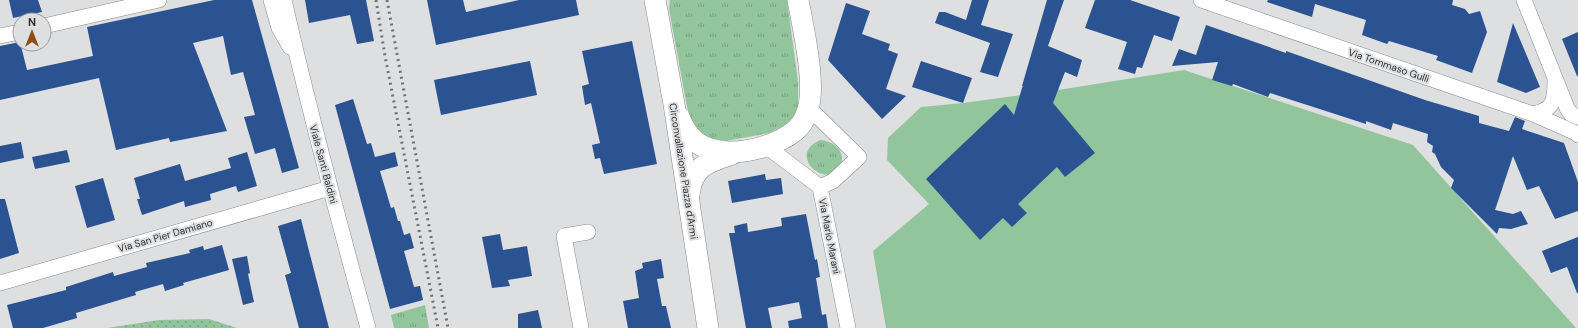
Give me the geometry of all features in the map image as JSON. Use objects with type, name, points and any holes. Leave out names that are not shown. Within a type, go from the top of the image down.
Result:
[{"type":"street","points":[[52,24],[159,0]]},
{"type":"street","points":[[271,0],[279,28],[297,60]]},
{"type":"street","name":"Viale Santi Baldini","points":[[284,0],[297,60],[368,328]]},
{"type":"street","points":[[688,202],[692,180],[698,170],[708,162],[734,153],[766,146],[787,136],[798,128],[803,122],[809,108],[810,72],[798,0]]},
{"type":"street","name":"Via Tommaso Gulli","points":[[1201,0],[1533,114],[1577,134]]},
{"type":"street","points":[[1524,0],[1555,78],[1573,113]]},
{"type":"street","name":"Circonvallazione Piazza d'Armi","points":[[658,4],[708,328]]},
{"type":"street","points":[[0,36],[12,34]]},
{"type":"street","points":[[1533,114],[1542,112],[1550,107],[1554,99],[1555,78]]},
{"type":"street","points":[[674,104],[684,130],[696,142],[713,150],[734,153]]},
{"type":"street","points":[[809,108],[859,157],[833,182],[820,187]]},
{"type":"street","name":"Via Mario Marani","points":[[766,146],[820,187],[848,328]]},
{"type":"street","name":"Via San Pier Damiano","points":[[0,283],[330,188]]},
{"type":"street","points":[[581,328],[564,236],[588,232]]},
{"type":"green space","points":[[670,0],[787,0],[798,82],[798,107],[796,115],[784,125],[769,133],[726,141],[708,138],[695,131],[688,112],[669,9]]},
{"type":"green space","points":[[1184,70],[1413,145],[1576,328],[886,328],[873,251],[929,204],[887,160],[888,138],[921,107],[963,103],[1058,90]]},
{"type":"green space","points":[[820,140],[833,144],[842,154],[841,164],[836,172],[828,175],[813,169],[808,162],[807,155],[810,147]]},
{"type":"green space","points":[[425,305],[429,328],[394,328],[391,315]]},
{"type":"green space","points":[[209,319],[237,328],[107,328],[159,320]]},
{"type":"building","points":[[9,0],[38,0],[42,12],[12,12],[12,14]]},
{"type":"building","points":[[214,0],[252,0],[299,168],[282,173],[275,148],[255,154],[244,117],[255,115],[243,72],[231,75],[223,36],[193,43],[227,131],[170,142],[169,138],[116,150],[99,78],[0,100],[0,46],[12,44],[12,52],[22,52],[27,70],[93,56],[87,27]]},
{"type":"building","points":[[305,0],[366,0],[374,41],[357,44],[350,15],[309,23]]},
{"type":"building","points":[[427,0],[463,0],[466,12],[519,0],[576,0],[579,15],[436,45]]},
{"type":"building","points":[[972,0],[989,0],[981,25],[1013,34],[998,77],[980,72],[990,43],[935,23],[939,12],[945,12],[966,20]]},
{"type":"building","points":[[1047,0],[1064,0],[1048,46],[1082,60],[1077,77],[1065,72],[1053,103],[1095,153],[1065,177],[1057,167],[1018,204],[1027,213],[1012,227],[1003,218],[980,240],[926,179],[1005,104],[1014,115]]},
{"type":"building","points":[[1095,0],[1130,0],[1180,17],[1172,41],[1154,35],[1142,68],[1137,67],[1135,74],[1118,69],[1127,42],[1085,28]]},
{"type":"building","points":[[1268,0],[1453,0],[1452,5],[1465,9],[1469,14],[1480,11],[1487,32],[1472,73],[1436,60],[1438,56],[1389,41],[1387,44],[1362,35],[1366,20],[1315,4],[1312,17],[1267,2]]},
{"type":"building","points":[[846,3],[870,11],[862,34],[890,44],[888,50],[898,54],[886,89],[906,96],[882,119],[828,60]]},
{"type":"building","points":[[1513,23],[1540,87],[1526,93],[1497,82]]},
{"type":"building","points":[[1206,25],[1286,53],[1286,51],[1425,100],[1479,116],[1479,123],[1509,131],[1515,117],[1525,121],[1522,129],[1564,143],[1578,182],[1578,211],[1555,219],[1539,186],[1527,190],[1513,156],[1495,210],[1513,214],[1521,211],[1528,224],[1511,229],[1499,228],[1497,234],[1451,188],[1454,180],[1441,167],[1435,154],[1432,152],[1433,146],[1427,142],[1428,134],[1393,123],[1391,130],[1366,121],[1366,124],[1270,93],[1268,97],[1233,84],[1232,86],[1212,80],[1218,62],[1172,66],[1179,49],[1196,55]]},
{"type":"building","points":[[1578,32],[1578,76],[1577,76],[1562,39]]},
{"type":"building","points":[[632,41],[657,164],[604,174],[600,158],[595,159],[592,145],[600,143],[591,103],[585,105],[582,86],[589,84],[582,51]]},
{"type":"building","points":[[530,61],[537,95],[441,115],[434,80]]},
{"type":"building","points":[[921,61],[972,78],[963,103],[912,87]]},
{"type":"building","points":[[353,99],[367,144],[371,143],[375,157],[395,152],[398,166],[380,171],[391,208],[394,207],[404,235],[410,233],[414,248],[404,251],[414,287],[420,286],[423,300],[390,309],[335,105]]},
{"type":"building","points":[[21,142],[24,158],[0,163],[0,146]]},
{"type":"building","points":[[67,150],[70,162],[35,169],[32,157]]},
{"type":"building","points":[[247,152],[257,186],[238,192],[236,186],[210,194],[211,200],[185,207],[184,201],[142,215],[137,199],[140,199],[134,178],[180,164],[185,181],[231,168],[228,158]]},
{"type":"building","points":[[765,174],[766,180],[781,178],[783,194],[732,203],[728,181]]},
{"type":"building","points":[[103,178],[115,220],[87,228],[75,186]]},
{"type":"building","points":[[0,199],[5,199],[19,253],[0,259]]},
{"type":"building","points":[[806,214],[820,277],[816,278],[822,315],[826,314],[828,328],[789,328],[788,321],[802,318],[799,302],[768,308],[772,328],[746,328],[729,233],[735,233],[734,226],[747,223],[748,232],[782,226],[781,218]]},
{"type":"building","points":[[301,219],[329,328],[299,328],[285,275],[291,273],[278,226]]},
{"type":"building","points":[[500,234],[503,250],[527,246],[532,276],[508,280],[510,286],[492,288],[482,237]]},
{"type":"building","points":[[1578,237],[1577,293],[1567,267],[1551,273],[1542,251]]},
{"type":"building","points":[[222,245],[229,270],[183,283],[184,285],[165,291],[163,284],[135,292],[136,295],[76,313],[77,318],[43,328],[13,328],[7,305],[66,290],[66,287],[113,272],[114,276],[147,267],[146,263],[190,253],[189,250],[203,246],[204,250]]},
{"type":"building","points":[[247,256],[250,273],[248,274],[254,302],[243,305],[232,259]]},
{"type":"building","points":[[661,259],[664,278],[657,279],[662,306],[666,306],[671,328],[628,328],[623,301],[639,298],[635,271],[643,268],[642,263]]},
{"type":"building","points":[[538,310],[542,328],[518,328],[518,314]]},
{"type":"railway","points":[[376,0],[385,56],[438,328]]},
{"type":"railway","points":[[387,0],[448,328]]}]
